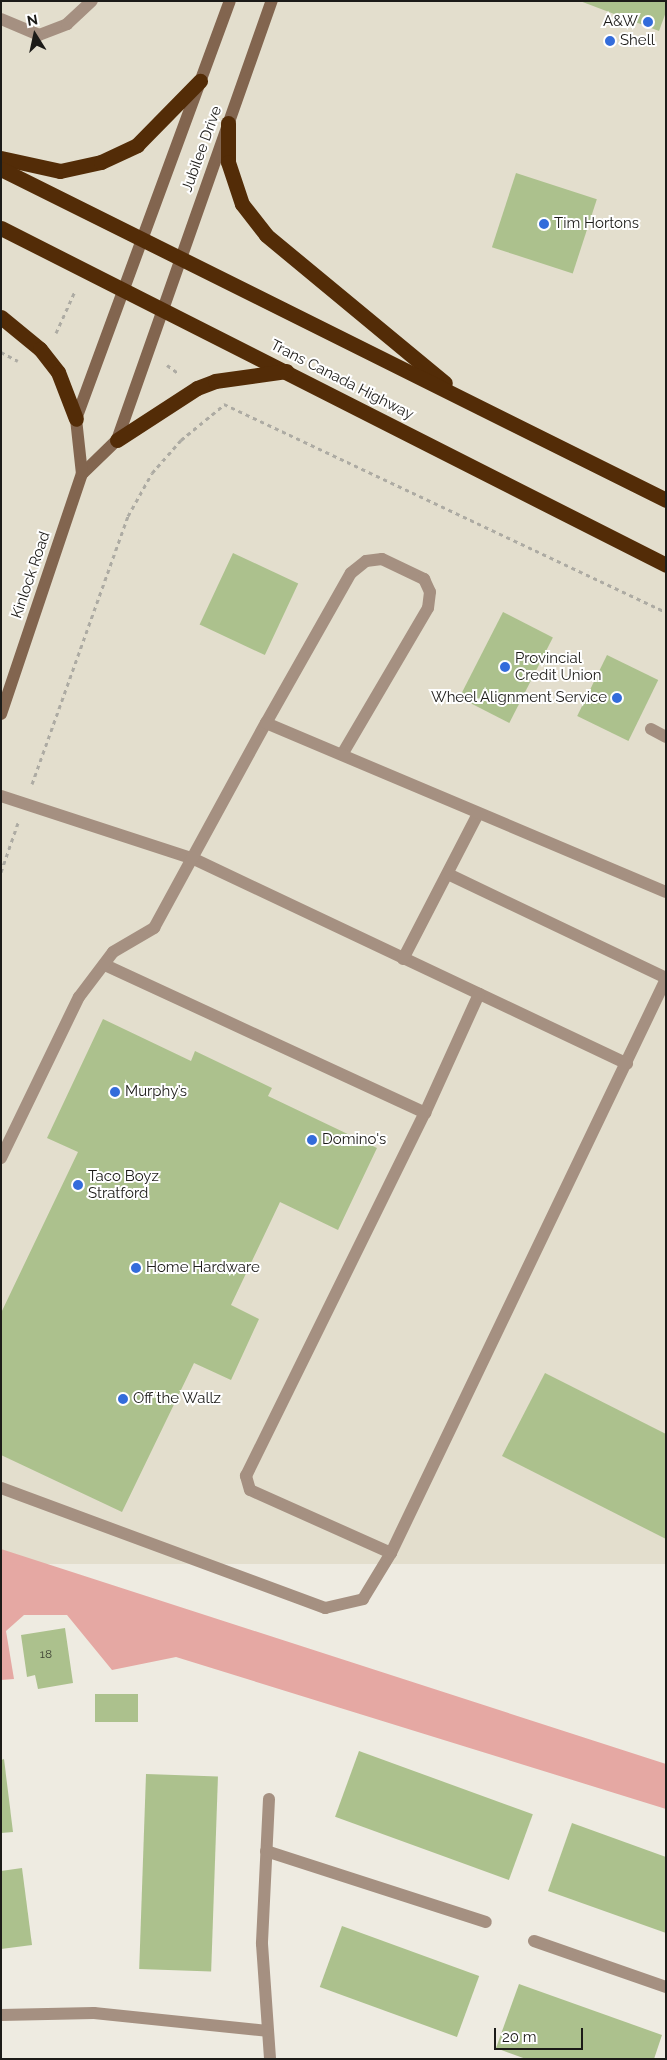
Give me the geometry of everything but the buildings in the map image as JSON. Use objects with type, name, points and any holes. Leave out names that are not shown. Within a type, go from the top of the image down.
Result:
[{"type":"highway","points":[[1,158],[60,171],[101,162],[137,145],[200,81]]},
{"type":"highway","points":[[228,123],[228,162],[242,204],[266,235],[465,400]]},
{"type":"highway","points":[[1,169],[140,241],[180,259],[666,500]]},
{"type":"highway","name":"Trans Canada Highway","points":[[1,228],[163,307],[666,565]]},
{"type":"highway","points":[[1,317],[40,349],[58,372],[76,419]]},
{"type":"highway","points":[[117,440],[197,388],[215,381],[286,371]]},
{"type":"street","points":[[1,18],[39,35],[67,24],[92,1]]},
{"type":"street","name":"Jubilee Drive","points":[[123,289],[230,1]]},
{"type":"street","name":"Jubilee Drive","points":[[163,307],[272,1]]},
{"type":"street","name":"Kinlock Road","points":[[1,714],[82,474],[76,419],[123,289]]},
{"type":"street","name":"Kinlock Road","points":[[82,474],[117,440],[149,355],[163,307]]},
{"type":"street","points":[[1,1158],[79,997],[113,952],[154,928],[194,859],[266,723],[351,573],[366,561],[382,559],[424,579],[430,592],[428,608],[343,753]]},
{"type":"street","points":[[266,723],[343,753],[478,814],[666,892]]},
{"type":"street","points":[[651,730],[666,737]]},
{"type":"street","points":[[1,796],[194,859],[627,1064]]},
{"type":"street","points":[[403,959],[478,814]]},
{"type":"street","points":[[1,1488],[325,1608],[345,1607],[363,1599],[391,1553],[627,1064],[666,979],[448,874]]},
{"type":"street","points":[[105,965],[425,1114]]},
{"type":"street","points":[[391,1553],[250,1490],[246,1476],[425,1114],[479,994]]},
{"type":"street","points":[[269,1799],[262,1944],[270,2059]]},
{"type":"street","points":[[266,1851],[486,1922]]},
{"type":"street","points":[[534,1941],[666,1987]]},
{"type":"street","points":[[1,2014],[94,2013],[267,2031]]},
{"type":"path","points":[[55,337],[76,288]]},
{"type":"path","points":[[1,352],[10,360],[58,372]]},
{"type":"path","points":[[149,355],[197,388],[225,404],[666,612]]},
{"type":"path","points":[[1,872],[128,516],[152,473],[182,440],[225,404]]},
{"type":"shaded area","points":[[1,1],[666,1],[666,1564],[1,1564]]},
{"type":"shaded area","points":[[1,1549],[666,1764],[666,1809],[176,1657],[112,1670],[67,1615],[24,1615],[6,1631],[14,1679],[1,1680]]},
{"type":"place","name":"A&W","points":[[648,22]]},
{"type":"place","name":"Shell","points":[[610,41]]},
{"type":"place","name":"Tim Hortons","points":[[544,224]]},
{"type":"place","name":"Provincial Credit Union","points":[[505,667]]},
{"type":"place","name":"Wheel Alignment Service","points":[[617,698]]},
{"type":"place","name":"Murphy’s","points":[[115,1092]]},
{"type":"place","name":"Domino's","points":[[312,1140]]},
{"type":"place","name":"Taco Boyz Stratford","points":[[78,1185]]},
{"type":"place","name":"Home Hardware","points":[[136,1268]]},
{"type":"place","name":"Off the Wallz","points":[[123,1399]]}]
